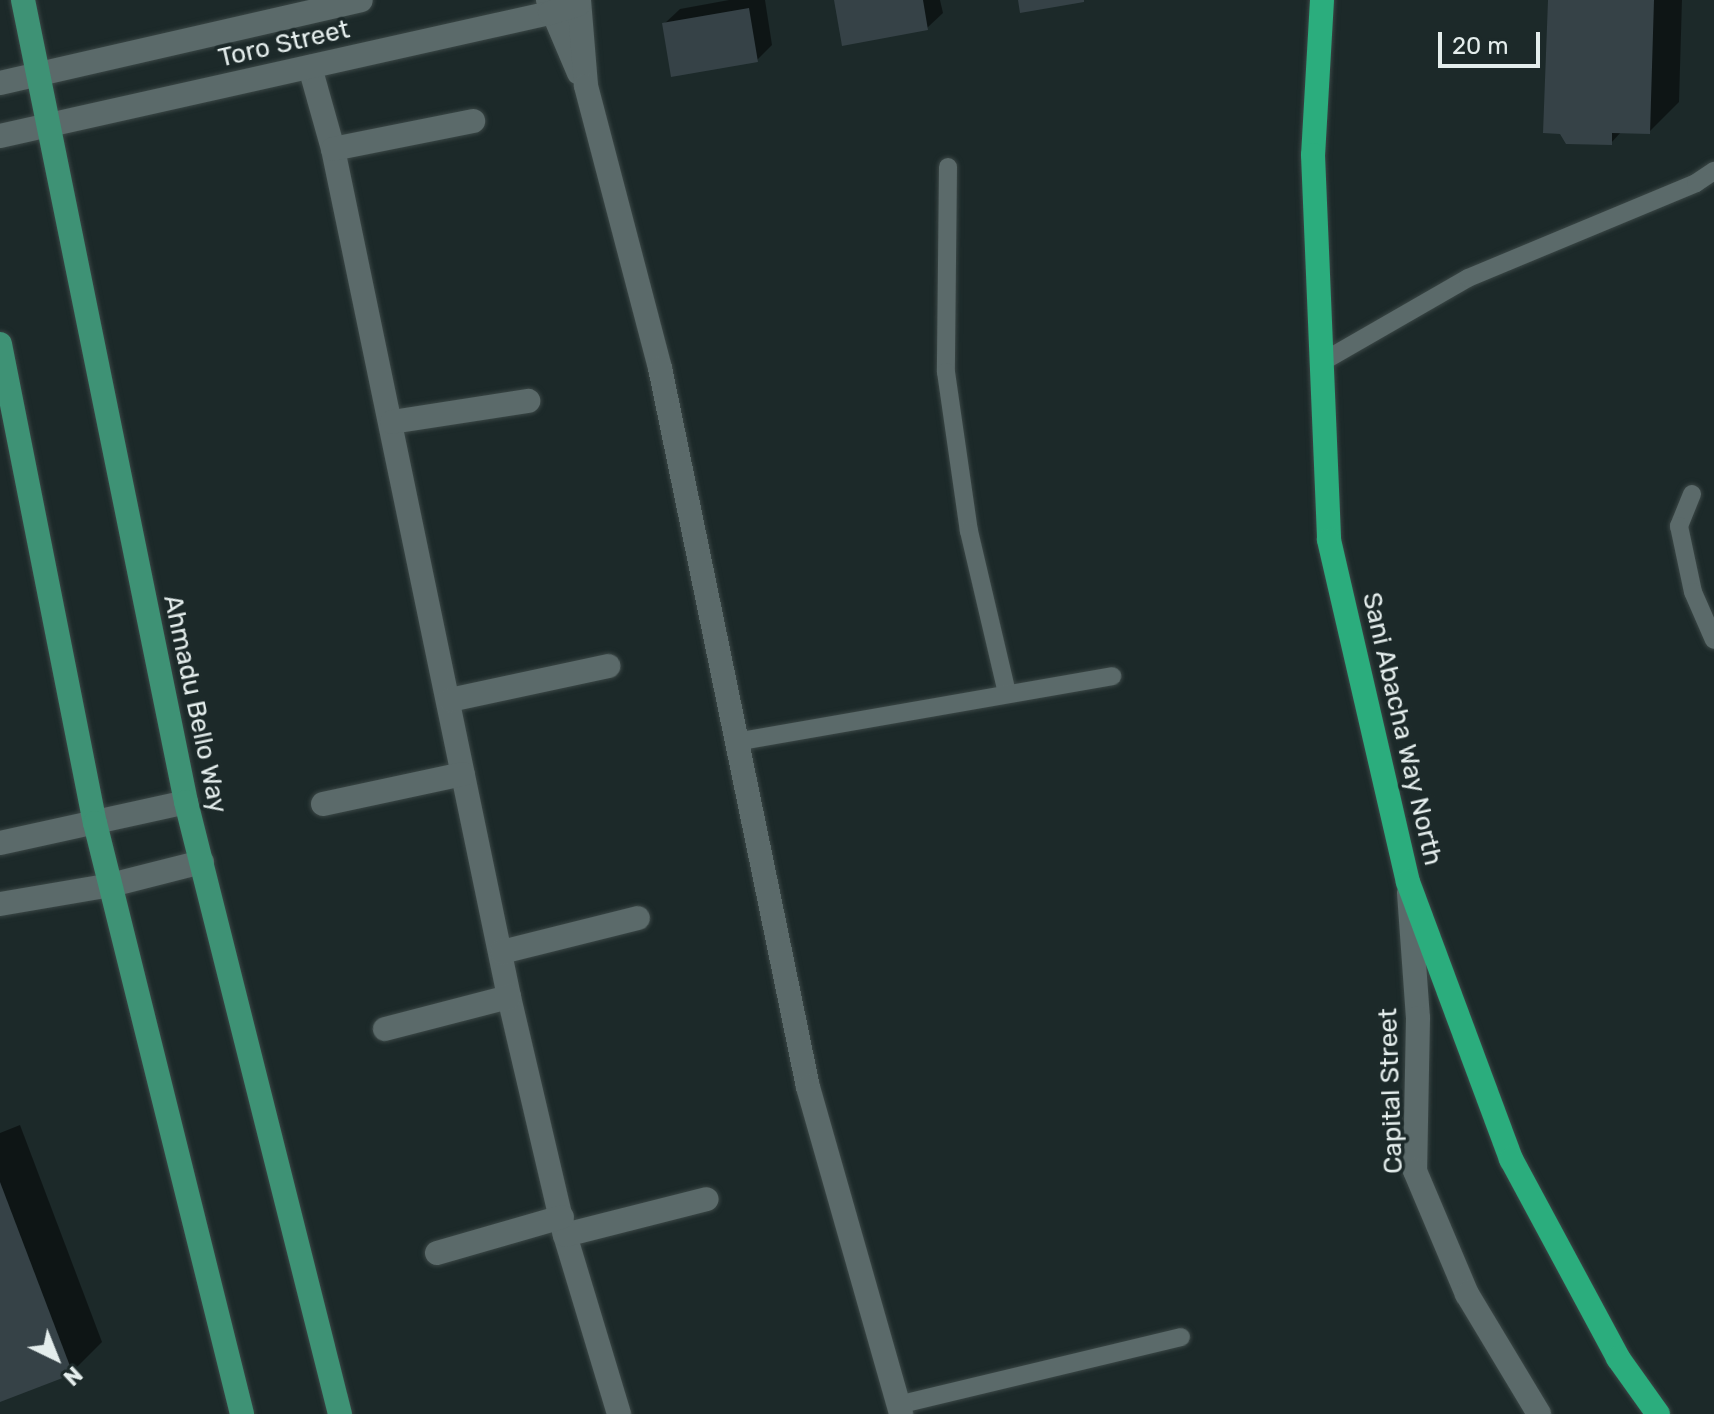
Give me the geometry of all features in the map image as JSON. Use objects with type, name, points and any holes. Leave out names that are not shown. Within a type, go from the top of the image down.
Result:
[{"type":"highway","name":"Sani Abacha Way North","points":[[1322,0],[1313,155],[1329,540],[1408,882],[1511,1159],[1618,1358],[1658,1414]]},
{"type":"main road","name":"Ahmadu Bello Way","points":[[23,0],[186,802],[340,1414]]},
{"type":"main road","points":[[0,344],[95,823],[242,1414]]},
{"type":"street","name":"Toro Street","points":[[0,83],[361,0]]},
{"type":"street","name":"Toro Street","points":[[0,136],[310,67],[579,2]]},
{"type":"street","points":[[579,2],[586,86],[660,368],[808,1087],[900,1409]]},
{"type":"street","points":[[549,7],[586,86]]},
{"type":"street","points":[[310,67],[333,149],[392,422],[509,997],[564,1226],[619,1414]]},
{"type":"street","points":[[333,149],[473,121]]},
{"type":"street","points":[[392,422],[528,401]]},
{"type":"street","points":[[450,700],[608,666]]},
{"type":"street","points":[[323,804],[463,774]]},
{"type":"street","points":[[0,843],[186,802]]},
{"type":"street","points":[[0,904],[111,885],[202,862]]},
{"type":"street","name":"Capital Street","points":[[1408,882],[1418,1018],[1415,1171],[1467,1294],[1539,1414]]},
{"type":"street","points":[[502,952],[638,918]]},
{"type":"street","points":[[385,1029],[509,997]]},
{"type":"street","points":[[437,1253],[707,1199]]},
{"type":"lane","points":[[948,167],[946,372],[969,531],[1007,693]]},
{"type":"lane","points":[[1322,362],[1468,278],[1696,183],[1714,171]]},
{"type":"lane","points":[[1692,494],[1679,526],[1693,592],[1714,640]]},
{"type":"lane","points":[[735,742],[1112,676]]},
{"type":"lane","points":[[900,1409],[1181,1337]]},
{"type":"building","points":[[834,0],[923,0],[928,30],[842,46]]},
{"type":"building","points":[[1018,0],[1084,0],[1084,2],[1020,13]]},
{"type":"building","points":[[1548,0],[1654,0],[1650,134],[1612,133],[1612,145],[1566,144],[1560,134],[1543,133]]},
{"type":"building","points":[[749,8],[758,62],[671,77],[662,23]]},
{"type":"building","points":[[0,1182],[73,1374],[0,1402]]}]
